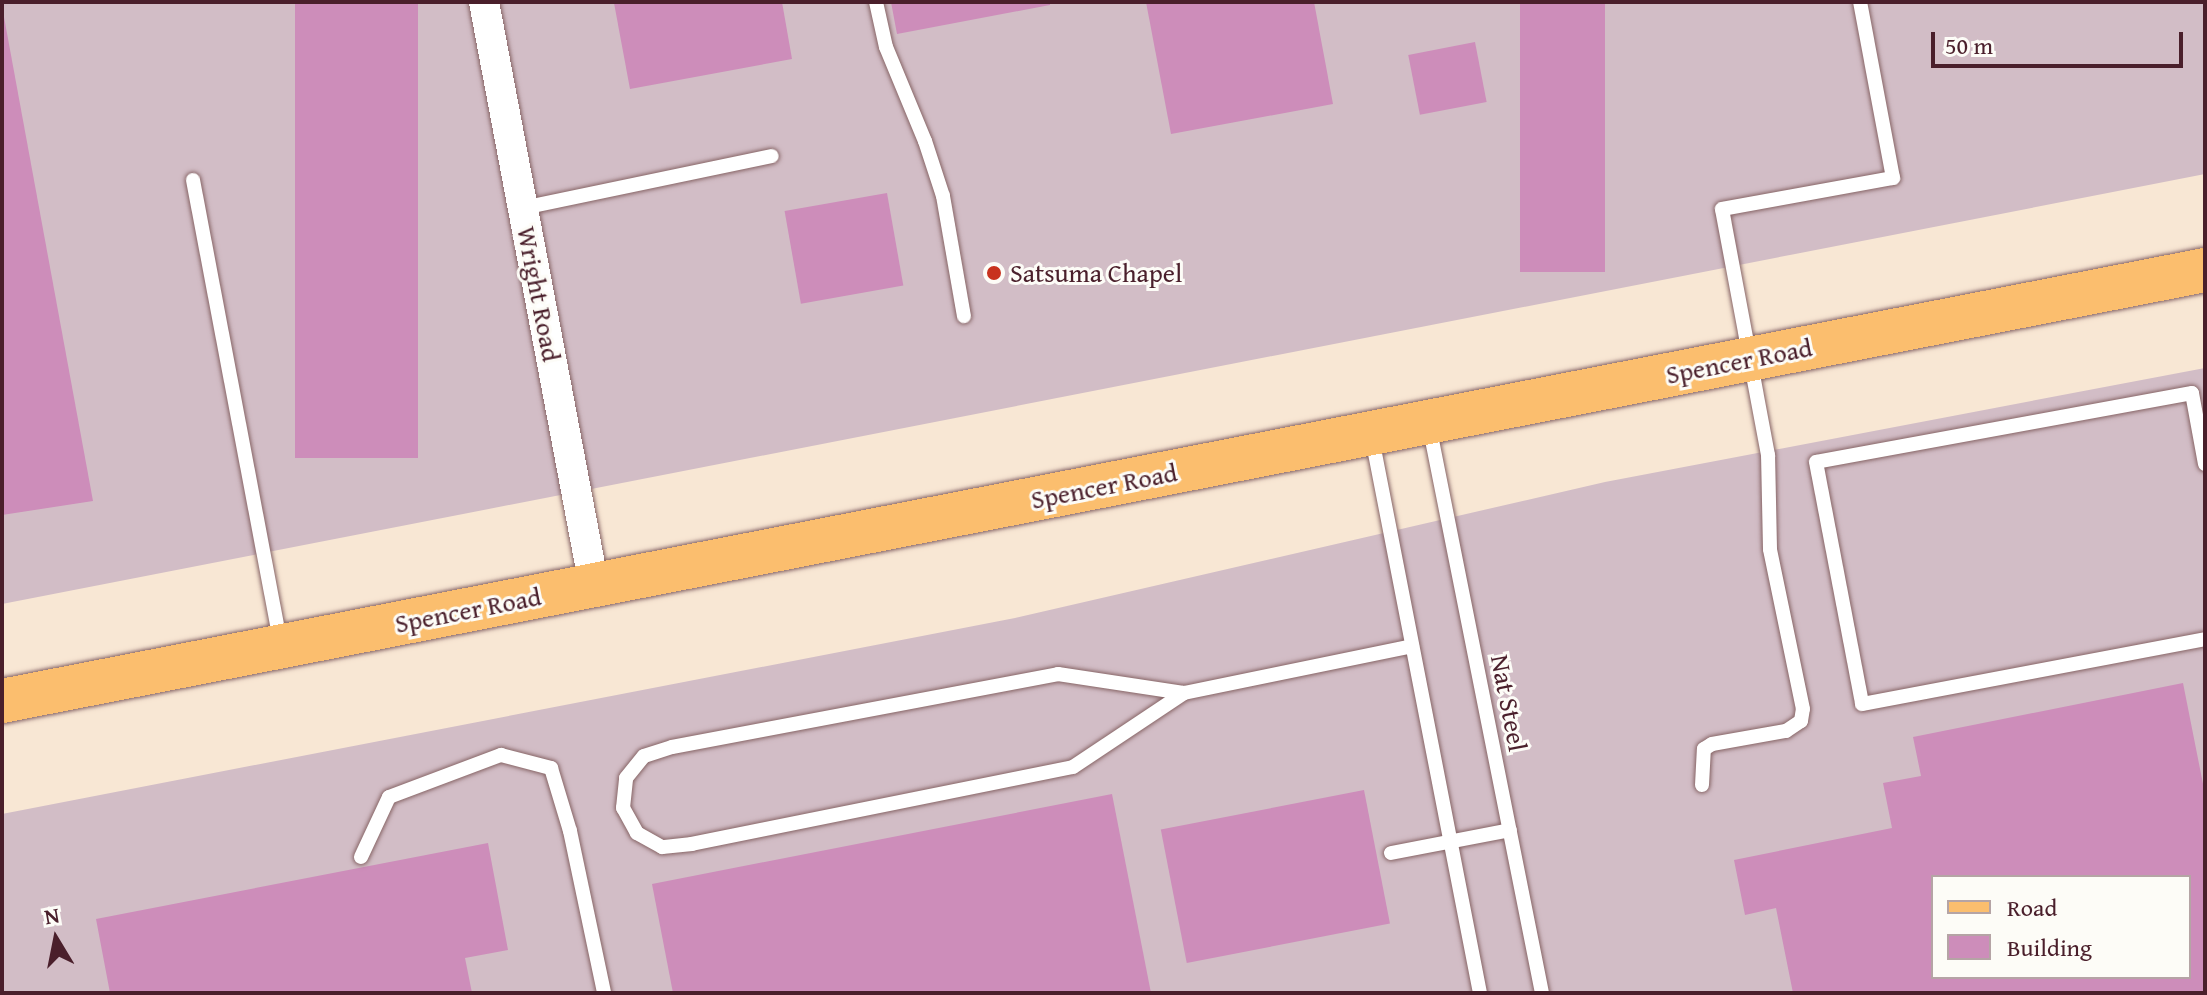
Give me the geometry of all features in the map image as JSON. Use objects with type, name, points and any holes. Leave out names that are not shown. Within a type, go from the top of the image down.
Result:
[{"type":"main road","name":"Spencer Road","points":[[2,701],[2205,270]]},
{"type":"street","name":"Wright Road","points":[[484,2],[594,586]]},
{"type":"lane","points":[[876,2],[886,47],[925,141],[943,196],[964,316]]},
{"type":"lane","points":[[1702,785],[1704,749],[1712,744],[1786,731],[1801,721],[1803,709],[1770,549],[1768,455],[1722,209],[1893,178],[1860,2]]},
{"type":"lane","points":[[523,208],[772,156]]},
{"type":"lane","points":[[193,180],[281,647]]},
{"type":"lane","points":[[2205,464],[2192,393],[1816,462],[1862,704],[2205,639]]},
{"type":"lane","name":"Nat Steel","points":[[1428,422],[1542,993]]},
{"type":"lane","points":[[1371,434],[1480,993]]},
{"type":"lane","points":[[1184,693],[1073,767],[692,844],[662,847],[637,833],[623,808],[626,778],[644,756],[672,747],[1058,674],[1184,693],[1412,646]]},
{"type":"lane","points":[[361,857],[389,797],[501,755],[551,768],[570,831],[604,993]]},
{"type":"lane","points":[[1391,853],[1510,830]]},
{"type":"shaded area","points":[[2,2],[2205,2],[2205,174],[2,604]]},
{"type":"shaded area","points":[[2205,368],[2205,993],[2,993],[2,814],[1015,618],[1605,482]]},
{"type":"building","points":[[295,2],[418,2],[418,458],[295,458]]},
{"type":"building","points":[[782,2],[792,59],[630,89],[614,3]]},
{"type":"building","points":[[891,2],[1050,2],[1050,5],[897,34]]},
{"type":"building","points":[[1146,2],[1314,2],[1333,104],[1171,134]]},
{"type":"building","points":[[1520,2],[1605,2],[1605,272],[1520,272]]},
{"type":"building","points":[[2,18],[93,501],[2,515]]},
{"type":"building","points":[[1475,42],[1487,102],[1420,115],[1408,55]]},
{"type":"building","points":[[887,193],[903,286],[801,304],[785,211]]},
{"type":"building","points":[[2183,683],[2205,794],[2205,993],[1793,993],[1776,908],[1745,915],[1734,860],[1892,828],[1883,783],[1921,776],[1913,737]]},
{"type":"building","points":[[1364,790],[1390,924],[1187,963],[1161,829]]},
{"type":"building","points":[[1112,794],[1151,993],[673,993],[652,884]]},
{"type":"building","points":[[488,843],[508,950],[465,958],[472,993],[110,993],[96,919]]},
{"type":"place","name":"Satsuma Chapel","points":[[994,273]]}]
